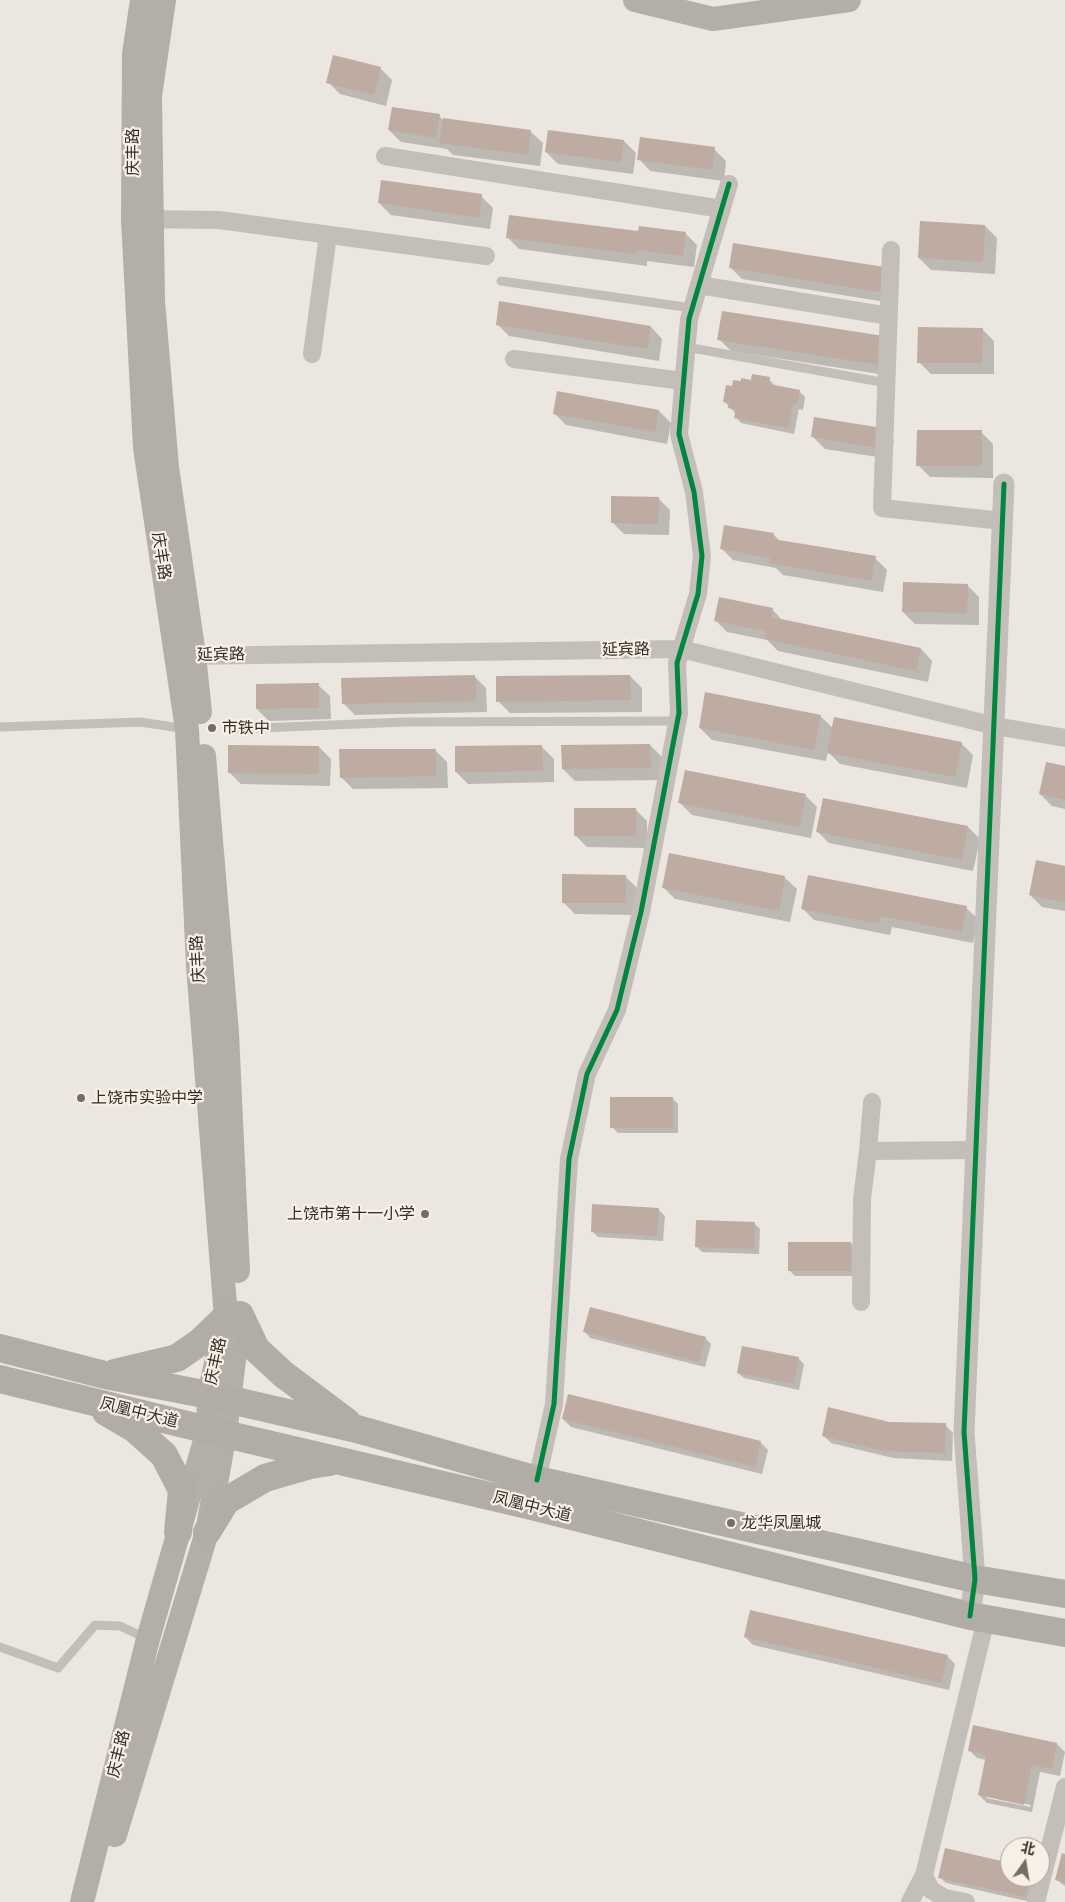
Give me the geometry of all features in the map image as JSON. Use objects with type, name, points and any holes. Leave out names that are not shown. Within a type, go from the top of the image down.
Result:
[{"type":"main road","name":"庆丰路","points":[[82,1902],[148,1639],[178,1532],[217,1432],[220,1397],[233,1316],[198,966],[185,655],[145,448],[142,219],[134,54],[142,0]]},
{"type":"main road","points":[[142,219],[150,96],[164,0]]},
{"type":"main road","points":[[635,0],[713,19],[849,0]]},
{"type":"main road","points":[[185,655],[227,1033],[233,1316],[256,1349],[283,1374],[357,1429]]},
{"type":"main road","points":[[105,1375],[178,1358],[233,1316]]},
{"type":"main road","name":"凤凰中大道","points":[[0,1348],[105,1375],[220,1397],[357,1429],[537,1480],[975,1579],[1065,1594]]},
{"type":"main road","name":"凤凰中大道","points":[[0,1378],[217,1432],[532,1506],[978,1618],[1065,1633]]},
{"type":"main road","points":[[83,1399],[135,1430],[164,1455],[182,1490],[178,1532]]},
{"type":"main road","points":[[99,1902],[118,1821],[207,1532],[217,1432]]},
{"type":"main road","points":[[207,1532],[226,1501],[265,1478],[310,1465],[342,1461]]},
{"type":"street","points":[[385,156],[722,209]]},
{"type":"street","points":[[537,1480],[554,1404],[569,1159],[587,1074],[617,1010],[639,921],[679,713],[677,663],[698,594],[702,556],[694,492],[679,434],[683,381],[689,318],[730,184]]},
{"type":"street","points":[[142,219],[219,220],[486,256]]},
{"type":"street","points":[[312,354],[328,235]]},
{"type":"street","points":[[891,250],[882,508],[1003,521]]},
{"type":"street","points":[[699,285],[889,316]]},
{"type":"street","points":[[514,358],[683,381]]},
{"type":"street","points":[[910,1902],[924,1875],[978,1618],[964,1432],[1004,484]]},
{"type":"street","name":"延宾路","points":[[185,655],[681,649],[995,726],[1065,738]]},
{"type":"street","points":[[861,1302],[862,1199],[872,1102]]},
{"type":"street","points":[[868,1151],[976,1150]]},
{"type":"street","points":[[1036,1902],[1065,1787]]},
{"type":"street","points":[[924,1875],[931,1890],[945,1898],[966,1902]]},
{"type":"lane","points":[[501,281],[692,308]]},
{"type":"lane","points":[[686,347],[886,383]]},
{"type":"lane","points":[[237,729],[405,722],[677,721]]},
{"type":"lane","points":[[0,727],[140,722],[187,729]]},
{"type":"lane","points":[[0,1647],[58,1668],[95,1625],[120,1626],[148,1639]]},
{"type":"building","points":[[333,55],[381,67],[374,95],[326,83]]},
{"type":"building","points":[[392,107],[440,114],[436,138],[388,130]]},
{"type":"building","points":[[443,118],[531,130],[528,155],[439,143]]},
{"type":"building","points":[[548,130],[624,140],[621,162],[545,152]]},
{"type":"building","points":[[640,137],[715,147],[712,170],[637,160]]},
{"type":"building","points":[[381,180],[482,194],[479,218],[378,203]]},
{"type":"building","points":[[509,215],[638,231],[639,226],[686,232],[683,256],[636,250],[635,254],[506,238]]},
{"type":"building","points":[[920,221],[985,225],[983,262],[918,258]]},
{"type":"building","points":[[733,243],[884,267],[880,292],[729,268]]},
{"type":"building","points":[[499,301],[651,326],[647,349],[496,325]]},
{"type":"building","points":[[722,311],[884,336],[880,365],[717,340]]},
{"type":"building","points":[[918,327],[983,328],[982,363],[917,363]]},
{"type":"building","points":[[752,374],[770,377],[769,384],[800,390],[797,404],[793,404],[788,428],[734,418],[736,409],[728,408],[729,403],[723,402],[726,385],[732,386],[733,380],[741,381],[741,378],[751,380]]},
{"type":"building","points":[[557,391],[659,410],[655,432],[553,414]]},
{"type":"building","points":[[814,417],[882,428],[879,448],[811,437]]},
{"type":"building","points":[[917,430],[982,430],[982,466],[916,466]]},
{"type":"building","points":[[611,496],[659,497],[658,524],[611,523]]},
{"type":"building","points":[[724,525],[774,533],[773,539],[876,556],[871,581],[769,563],[770,558],[720,549]]},
{"type":"building","points":[[903,582],[968,584],[967,613],[902,612]]},
{"type":"building","points":[[719,597],[773,608],[771,617],[921,648],[916,671],[764,639],[766,631],[714,621]]},
{"type":"building","points":[[475,675],[476,701],[342,704],[341,678]]},
{"type":"building","points":[[630,675],[631,700],[496,702],[496,676]]},
{"type":"building","points":[[319,683],[319,708],[256,709],[256,684]]},
{"type":"building","points":[[705,692],[821,715],[814,750],[699,728]]},
{"type":"building","points":[[834,717],[962,742],[955,777],[827,753]]},
{"type":"building","points":[[650,744],[651,768],[562,769],[561,745]]},
{"type":"building","points":[[228,745],[319,746],[319,774],[228,773]]},
{"type":"building","points":[[542,745],[543,771],[455,772],[455,746]]},
{"type":"building","points":[[339,749],[436,749],[436,776],[340,778]]},
{"type":"building","points":[[1046,762],[1065,766],[1065,800],[1039,794]]},
{"type":"building","points":[[685,770],[806,794],[799,827],[678,803]]},
{"type":"building","points":[[823,798],[968,826],[962,860],[816,832]]},
{"type":"building","points":[[574,808],[636,808],[636,836],[574,836]]},
{"type":"building","points":[[669,853],[785,876],[779,911],[662,888]]},
{"type":"building","points":[[1036,860],[1065,866],[1065,902],[1029,895]]},
{"type":"building","points":[[562,874],[626,875],[626,903],[562,903]]},
{"type":"building","points":[[808,875],[967,906],[961,932],[880,916],[879,924],[801,909]]},
{"type":"building","points":[[610,1097],[673,1097],[673,1128],[610,1128]]},
{"type":"building","points":[[592,1204],[659,1208],[657,1236],[591,1232]]},
{"type":"building","points":[[696,1220],[755,1222],[754,1249],[695,1247]]},
{"type":"building","points":[[788,1242],[851,1242],[851,1271],[788,1271]]},
{"type":"building","points":[[590,1307],[706,1337],[699,1362],[583,1332]]},
{"type":"building","points":[[742,1346],[799,1357],[793,1384],[737,1373]]},
{"type":"building","points":[[568,1394],[761,1441],[755,1467],[562,1419]]},
{"type":"building","points":[[828,1407],[889,1422],[946,1423],[945,1453],[884,1451],[822,1436]]},
{"type":"building","points":[[750,1610],[948,1655],[941,1683],[744,1637]]},
{"type":"building","points":[[973,1725],[1057,1743],[1052,1769],[1032,1765],[1024,1805],[978,1795],[986,1755],[968,1751]]},
{"type":"building","points":[[945,1848],[1000,1861],[1000,1887],[1028,1887],[1026,1897],[938,1878]]},
{"type":"building","points":[[1062,1853],[1065,1854],[1065,1883],[1055,1880]]},
{"type":"cycle path","points":[[537,1480],[554,1404],[569,1159],[587,1074],[617,1010],[641,912],[679,713],[677,663],[698,594],[702,556],[694,492],[679,434],[689,319],[729,184]]},
{"type":"cycle path","points":[[970,1616],[975,1579],[964,1432],[1004,484]]},
{"type":"place","name":"市铁中","points":[[212,728]]},
{"type":"place","name":"上饶市实验中学","points":[[81,1098]]},
{"type":"place","name":"上饶市第十一小学","points":[[425,1214]]},
{"type":"place","name":"龙华凤凰城","points":[[731,1523]]}]
